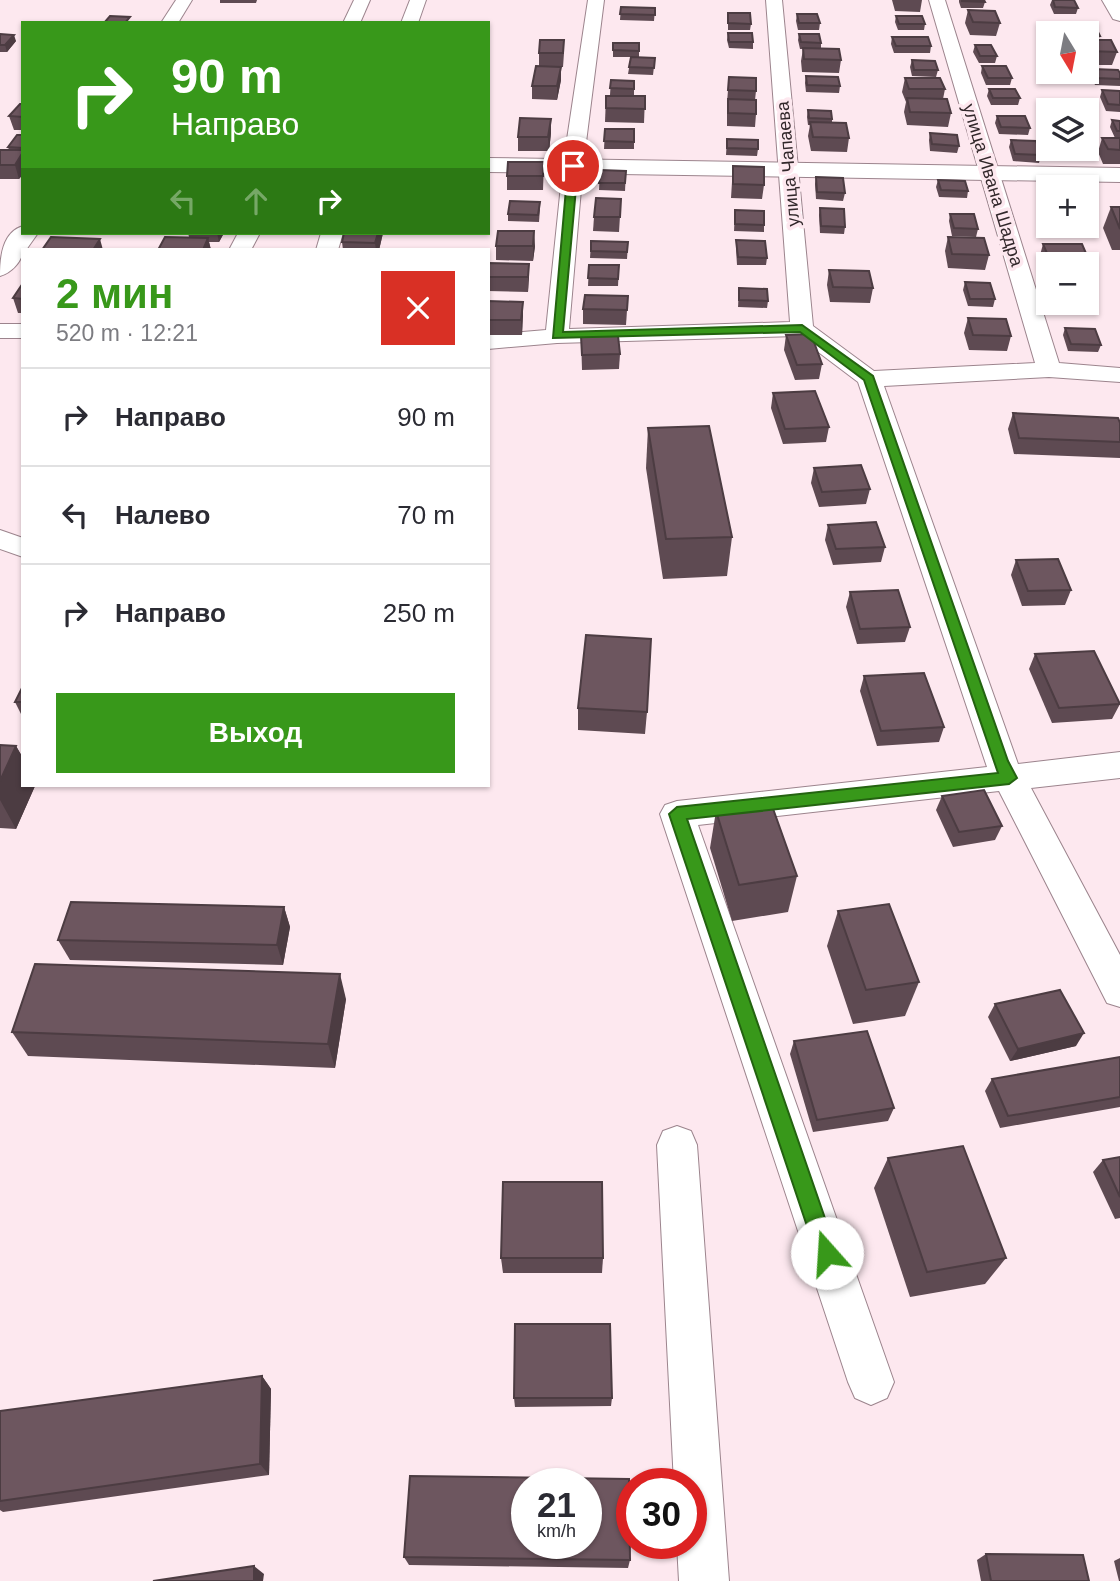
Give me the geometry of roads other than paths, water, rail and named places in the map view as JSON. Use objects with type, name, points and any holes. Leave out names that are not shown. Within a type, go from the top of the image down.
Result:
[{"type":"street","points":[[170,21],[184,0]]},
{"type":"street","points":[[352,21],[362,0]]},
{"type":"street","points":[[410,21],[418,0]]},
{"type":"street","points":[[557,336],[573,166],[596,0]]},
{"type":"street","name":"улица Чапаева","points":[[774,0],[802,329]]},
{"type":"street","name":"улица Ивана Шадра","points":[[937,0],[1049,370]]},
{"type":"street","points":[[1112,0],[1120,15]]},
{"type":"street","points":[[490,165],[1120,176]]},
{"type":"street","points":[[0,268],[25,235]]},
{"type":"street","points":[[490,342],[557,336],[802,329],[869,379],[1000,761],[1120,991]]},
{"type":"street","points":[[0,331],[21,331]]},
{"type":"street","points":[[869,379],[1049,370],[1120,374]]},
{"type":"street","points":[[0,538],[21,547]]},
{"type":"street","points":[[870,1382],[677,814],[1120,765]]},
{"type":"street","points":[[677,1145],[704,1581]]}]
